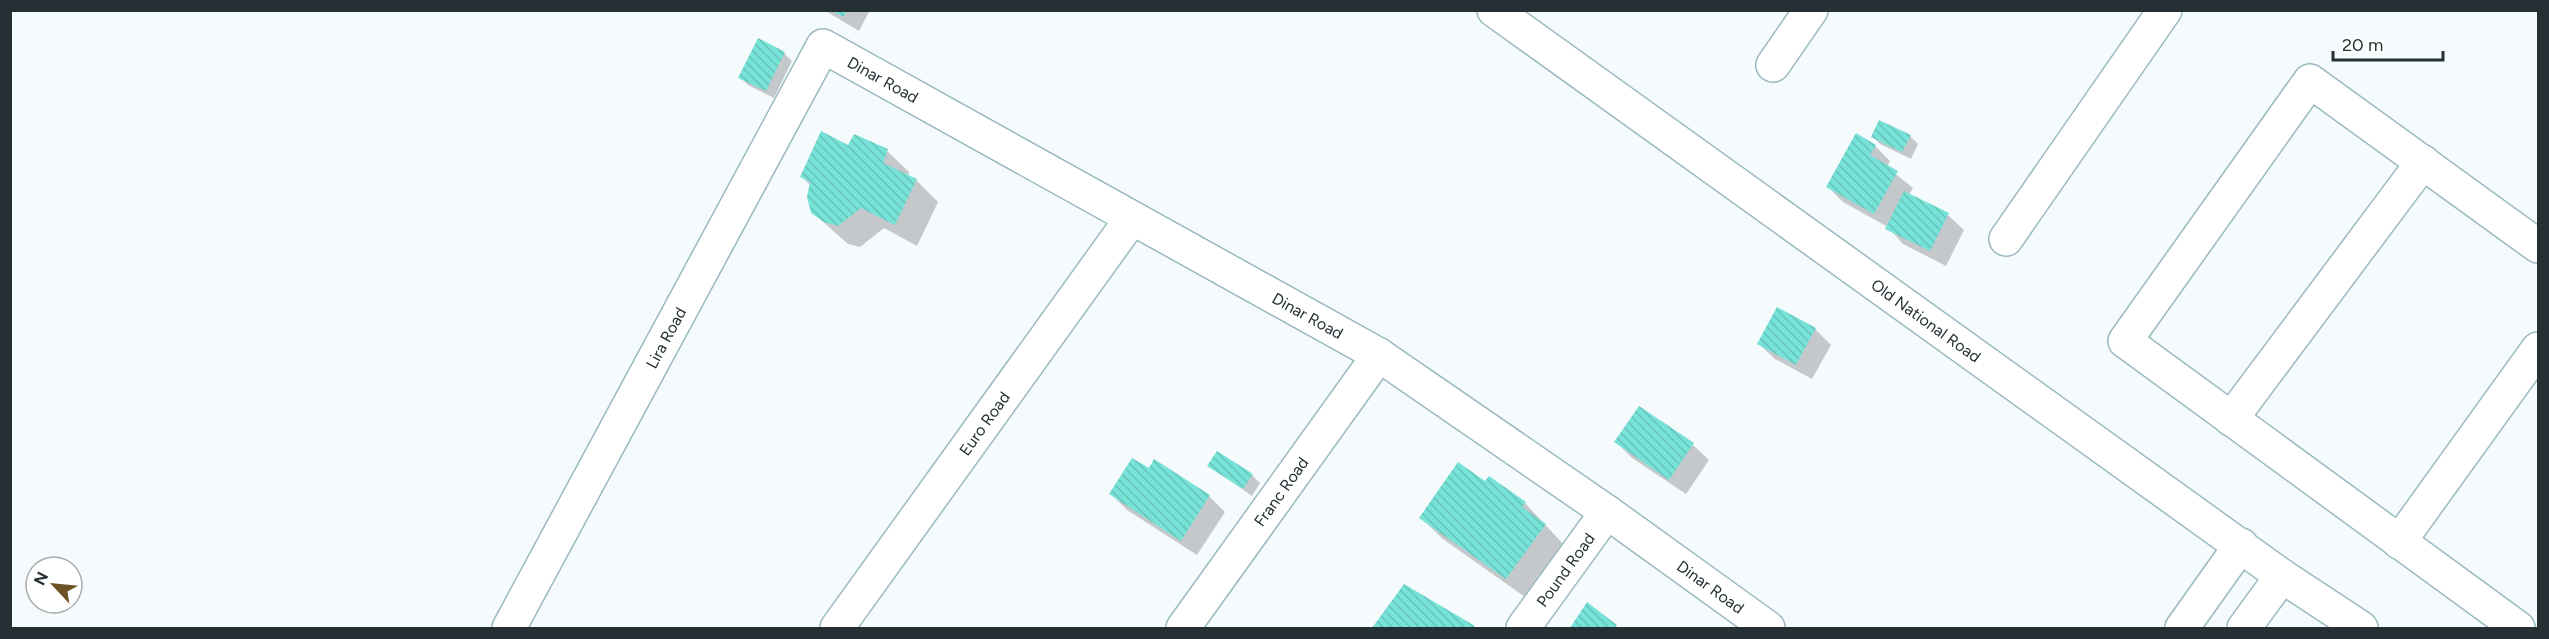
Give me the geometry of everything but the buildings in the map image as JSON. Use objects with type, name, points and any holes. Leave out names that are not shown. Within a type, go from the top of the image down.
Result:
[{"type":"street","name":"Old National Road","points":[[1494,10],[2282,576],[2361,628]]},
{"type":"street","points":[[1773,65],[1811,10]]},
{"type":"street","points":[[2006,239],[2165,10]]},
{"type":"street","name":"Dinar Road","points":[[823,46],[1379,355],[1607,512],[1768,628]]},
{"type":"street","name":"Lira Road","points":[[509,628],[823,46]]},
{"type":"street","points":[[2518,628],[2125,341],[2310,81],[2538,246]]},
{"type":"street","points":[[2231,419],[2423,162]]},
{"type":"street","name":"Euro Road","points":[[837,628],[1132,218]]},
{"type":"street","points":[[2399,542],[2538,349]]},
{"type":"street","name":"Franc Road","points":[[1182,628],[1379,355]]},
{"type":"street","name":"Pound Road","points":[[1523,628],[1607,512]]},
{"type":"street","points":[[2182,628],[2241,545]]},
{"type":"street","points":[[2244,628],[2282,576]]},
{"type":"street","points":[[2529,628],[2538,615]]}]
